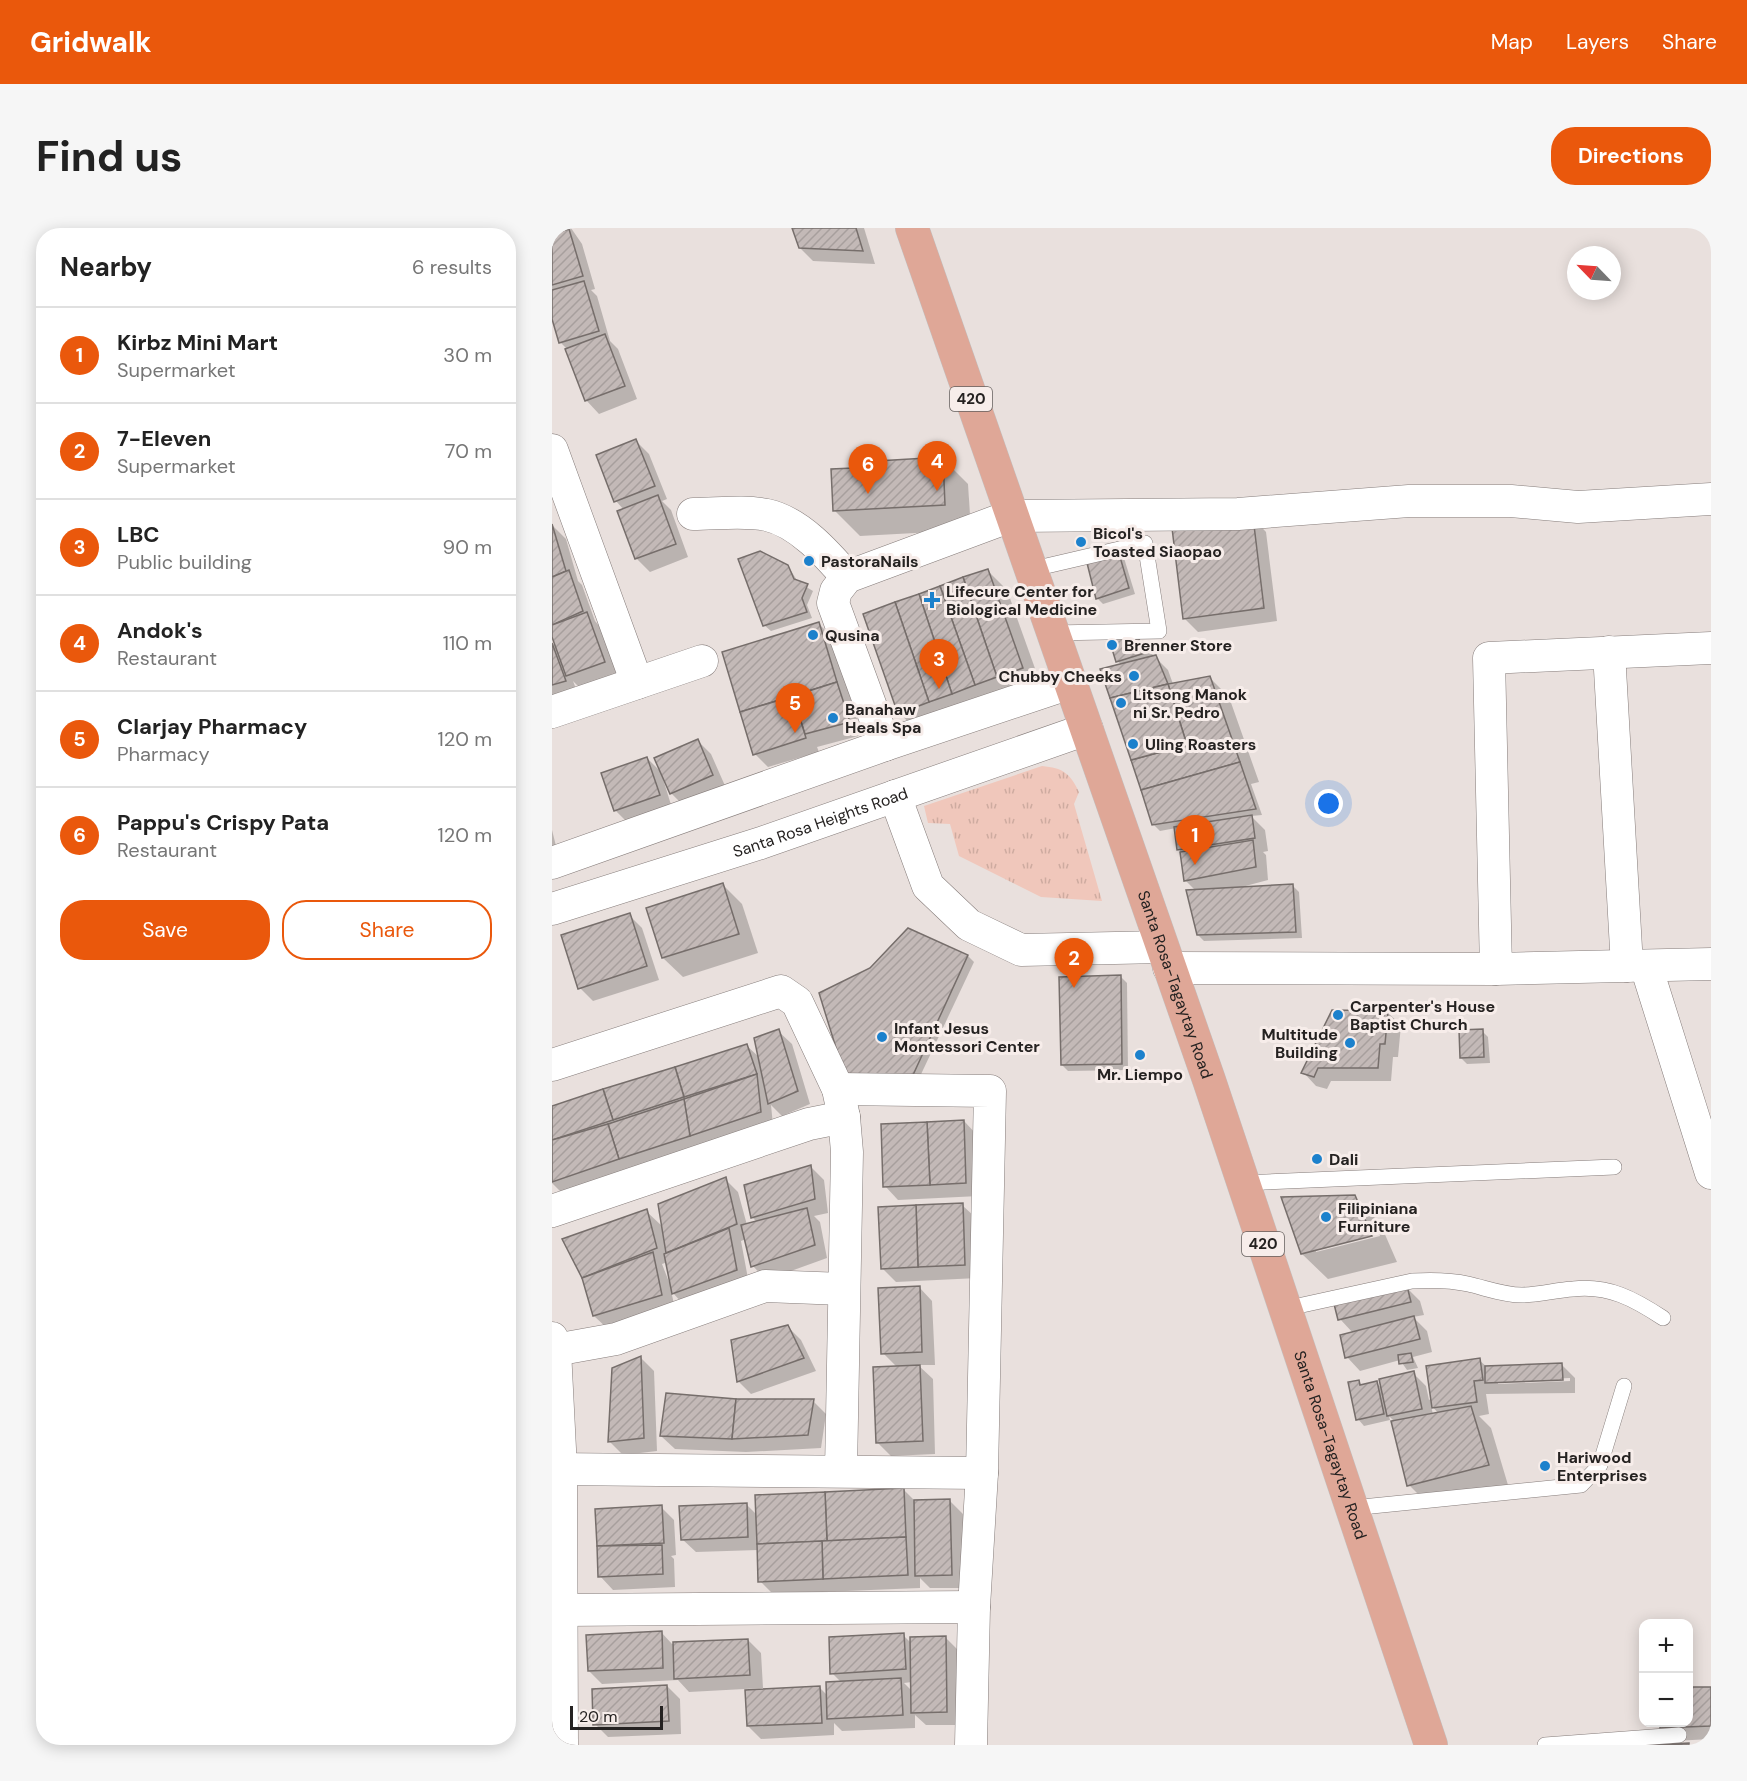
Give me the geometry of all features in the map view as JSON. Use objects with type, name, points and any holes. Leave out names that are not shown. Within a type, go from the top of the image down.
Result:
[{"type":"main road","name":"Santa Rosa-Tagaytay Road","points":[[912,228],[1029,570],[1166,958],[1431,1745]]},
{"type":"street","points":[[552,450],[638,683]]},
{"type":"street","points":[[885,745],[833,603],[836,591],[847,577],[1011,516],[1238,514],[1409,501],[1511,501],[1578,507],[1711,499]]},
{"type":"street","points":[[693,514],[768,515],[804,534],[822,548],[847,577]]},
{"type":"street","points":[[1496,969],[1489,658],[1711,648]]},
{"type":"street","points":[[1609,652],[1636,966],[1699,1099],[1711,1173]]},
{"type":"street","points":[[552,712],[702,661]]},
{"type":"street","points":[[552,863],[885,745],[1070,683]]},
{"type":"street","name":"Santa Rosa Heights Road","points":[[552,909],[732,850],[761,843],[1087,729]]},
{"type":"street","points":[[797,776],[813,824]]},
{"type":"street","points":[[895,796],[928,886],[969,925],[1021,950],[1166,958],[1496,969],[1711,964]]},
{"type":"street","points":[[717,805],[732,850]]},
{"type":"street","points":[[552,1065],[781,991],[797,1002],[841,1103],[847,1152],[841,1471]]},
{"type":"street","points":[[552,1210],[809,1124],[841,1103],[990,1091],[982,1473],[974,1606],[971,1745]]},
{"type":"street","points":[[562,1745],[562,1610],[554,1344],[616,1339],[765,1286],[843,1289]]},
{"type":"street","points":[[556,1469],[982,1473]]},
{"type":"street","points":[[562,1610],[974,1606]]},
{"type":"lane","points":[[1029,570],[1145,543],[1159,631],[1052,633]]},
{"type":"lane","points":[[1242,1183],[1614,1167]]},
{"type":"lane","points":[[1284,1309],[1412,1281],[1432,1280],[1465,1283],[1500,1293],[1522,1295],[1576,1288],[1607,1289],[1637,1301],[1663,1318]]},
{"type":"lane","points":[[1352,1508],[1581,1485],[1600,1465],[1624,1386]]},
{"type":"lane","points":[[1545,1745],[1679,1736]]},
{"type":"green space","points":[[1042,766],[1061,770],[1069,776],[1079,792],[1074,804],[1102,901],[1041,897],[959,856],[950,824],[928,823],[924,806]]},
{"type":"building","points":[[792,228],[856,228],[863,251],[799,248]]},
{"type":"building","points":[[569,229],[583,276],[552,285],[552,234]]},
{"type":"building","points":[[584,281],[599,331],[559,343],[552,319],[552,290]]},
{"type":"building","points":[[605,334],[625,386],[585,401],[565,349]]},
{"type":"building","points":[[636,439],[655,486],[614,502],[596,455]]},
{"type":"building","points":[[943,457],[945,505],[833,511],[831,469],[877,467],[877,461]]},
{"type":"building","points":[[658,495],[676,544],[635,559],[617,511]]},
{"type":"building","points":[[1253,517],[1264,608],[1183,619],[1172,528]]},
{"type":"building","points":[[552,524],[566,571],[552,577]]},
{"type":"building","points":[[1118,550],[1129,588],[1096,599],[1086,559]]},
{"type":"building","points":[[760,551],[788,565],[794,579],[808,584],[802,598],[807,612],[763,626],[738,559]]},
{"type":"building","points":[[988,569],[1023,668],[997,677],[963,577]]},
{"type":"building","points":[[569,570],[583,611],[552,625],[552,577]]},
{"type":"building","points":[[963,577],[997,677],[975,685],[940,586]]},
{"type":"building","points":[[940,586],[975,685],[952,694],[919,594]]},
{"type":"building","points":[[919,594],[952,694],[929,702],[895,602]]},
{"type":"building","points":[[895,602],[929,702],[898,714],[863,614]]},
{"type":"building","points":[[587,612],[605,662],[566,676],[552,637],[552,625]]},
{"type":"building","points":[[819,622],[837,682],[740,712],[722,652]]},
{"type":"building","points":[[1109,639],[1139,639],[1145,653],[1116,662]]},
{"type":"building","points":[[552,643],[566,681],[552,685]]},
{"type":"building","name":"Chubby Cheeks","points":[[1156,655],[1168,684],[1110,698],[1100,669]]},
{"type":"building","points":[[1210,676],[1240,762],[1141,790],[1131,760],[1187,745],[1168,684]]},
{"type":"building","points":[[837,682],[850,722],[805,734],[793,696]]},
{"type":"building","points":[[1168,684],[1187,745],[1131,760],[1110,698]]},
{"type":"building","points":[[793,696],[806,738],[753,755],[740,712]]},
{"type":"building","points":[[698,739],[713,775],[670,794],[654,758]]},
{"type":"building","points":[[647,757],[660,795],[614,811],[601,773]]},
{"type":"building","points":[[1240,762],[1256,809],[1152,825],[1141,790]]},
{"type":"building","points":[[1252,815],[1255,838],[1177,850],[1174,827]]},
{"type":"building","points":[[1253,840],[1256,867],[1184,881],[1180,852]]},
{"type":"building","points":[[723,883],[739,934],[662,958],[646,908]]},
{"type":"building","points":[[1293,884],[1296,932],[1197,935],[1186,890]]},
{"type":"building","points":[[630,913],[647,966],[578,989],[561,935]]},
{"type":"building","name":"Infant Jesus Montessori Center","points":[[908,928],[968,955],[913,1075],[845,1077],[819,993],[870,968]]},
{"type":"building","points":[[1121,975],[1122,1064],[1061,1065],[1059,977]]},
{"type":"building","name":"Multitude Building","points":[[1332,1010],[1388,1011],[1385,1044],[1380,1044],[1378,1068],[1318,1068],[1314,1077],[1301,1073]]},
{"type":"building","points":[[779,1029],[798,1091],[768,1104],[754,1038]]},
{"type":"building","points":[[1483,1029],[1484,1057],[1460,1058],[1459,1030]]},
{"type":"building","points":[[747,1044],[757,1074],[684,1097],[675,1067]]},
{"type":"building","points":[[675,1067],[684,1097],[613,1120],[603,1089]]},
{"type":"building","points":[[757,1074],[761,1112],[690,1136],[684,1099]]},
{"type":"building","points":[[603,1089],[613,1120],[552,1140],[552,1106]]},
{"type":"building","points":[[684,1099],[690,1136],[619,1159],[608,1124]]},
{"type":"building","points":[[964,1120],[966,1183],[930,1185],[927,1122]]},
{"type":"building","points":[[927,1122],[930,1185],[883,1187],[881,1124]]},
{"type":"building","points":[[608,1124],[619,1159],[552,1182],[552,1140]]},
{"type":"building","points":[[811,1165],[815,1199],[751,1218],[744,1185]]},
{"type":"building","points":[[726,1177],[737,1224],[666,1253],[658,1204]]},
{"type":"building","name":"Filipiniana Furniture","points":[[1355,1195],[1372,1236],[1301,1254],[1281,1197]]},
{"type":"building","points":[[963,1203],[965,1265],[918,1267],[916,1205]]},
{"type":"building","points":[[916,1205],[918,1267],[881,1269],[878,1207]]},
{"type":"building","points":[[807,1208],[815,1245],[751,1267],[741,1225]]},
{"type":"building","points":[[647,1209],[657,1248],[582,1278],[562,1239]]},
{"type":"building","points":[[729,1228],[737,1270],[672,1294],[664,1254]]},
{"type":"building","points":[[653,1252],[662,1295],[593,1316],[582,1278]]},
{"type":"building","points":[[920,1286],[922,1352],[881,1354],[878,1288]]},
{"type":"building","points":[[1407,1286],[1411,1302],[1338,1320],[1334,1304]]},
{"type":"building","points":[[1414,1316],[1420,1339],[1345,1358],[1340,1335]]},
{"type":"building","points":[[788,1325],[804,1358],[737,1382],[731,1340]]},
{"type":"building","points":[[1411,1353],[1413,1362],[1399,1364],[1398,1355]]},
{"type":"building","points":[[641,1356],[644,1438],[608,1442],[612,1368]]},
{"type":"building","points":[[1480,1358],[1483,1380],[1474,1381],[1477,1402],[1432,1408],[1426,1366]]},
{"type":"building","points":[[1562,1363],[1563,1380],[1485,1383],[1485,1366]]},
{"type":"building","points":[[920,1365],[923,1441],[876,1443],[873,1367]]},
{"type":"building","points":[[1414,1371],[1422,1409],[1387,1416],[1379,1379]]},
{"type":"building","points":[[1359,1380],[1360,1385],[1377,1381],[1384,1414],[1356,1420],[1348,1382]]},
{"type":"building","points":[[666,1393],[736,1399],[732,1439],[660,1436]]},
{"type":"building","points":[[736,1399],[814,1399],[808,1435],[732,1439]]},
{"type":"building","points":[[1471,1406],[1489,1465],[1407,1486],[1391,1421]]},
{"type":"building","points":[[904,1488],[906,1537],[827,1541],[825,1492]]},
{"type":"building","points":[[825,1492],[827,1541],[757,1544],[755,1495]]},
{"type":"building","points":[[950,1499],[952,1575],[915,1576],[914,1500]]},
{"type":"building","points":[[747,1503],[748,1537],[681,1540],[679,1506]]},
{"type":"building","points":[[662,1505],[664,1543],[597,1546],[595,1509]]},
{"type":"building","points":[[906,1537],[908,1575],[823,1579],[822,1541]]},
{"type":"building","points":[[822,1541],[823,1579],[758,1582],[757,1544]]},
{"type":"building","points":[[662,1545],[663,1574],[598,1577],[597,1546]]},
{"type":"building","points":[[662,1631],[663,1668],[588,1671],[586,1635]]},
{"type":"building","points":[[904,1633],[906,1669],[830,1674],[829,1637]]},
{"type":"building","points":[[946,1636],[947,1712],[911,1713],[910,1637]]},
{"type":"building","points":[[748,1639],[750,1675],[674,1679],[673,1642]]},
{"type":"building","points":[[901,1678],[903,1715],[827,1719],[826,1682]]},
{"type":"building","points":[[667,1685],[669,1721],[593,1725],[592,1689]]},
{"type":"building","points":[[820,1686],[822,1723],[747,1726],[745,1690]]},
{"type":"building","points":[[1693,1687],[1711,1687],[1711,1726],[1693,1727]]},
{"type":"building","points":[[1689,1743],[1689,1745],[1648,1745]]},
{"type":"place","name":"Andok's","points":[[937,491]]},
{"type":"place","name":"Pappu's Crispy Pata","points":[[868,494]]},
{"type":"place","name":"Bicol's Toasted Siaopao","points":[[1081,542]]},
{"type":"place","name":"PastoraNails","points":[[809,561]]},
{"type":"place","name":"Lifecure Center for Biological Medicine","points":[[932,600]]},
{"type":"place","name":"Qusina","points":[[813,635]]},
{"type":"place","name":"Brenner Store","points":[[1112,645]]},
{"type":"place","name":"Chubby Cheeks","points":[[1134,676]]},
{"type":"place","name":"LBC","points":[[939,689]]},
{"type":"place","name":"Litsong Manok ni Sr. Pedro","points":[[1121,703]]},
{"type":"place","name":"Banahaw Heals Spa","points":[[833,718]]},
{"type":"place","name":"Clarjay Pharmacy","points":[[795,733]]},
{"type":"place","name":"Uling Roasters","points":[[1133,744]]},
{"type":"place","name":"Kirbz Mini Mart","points":[[1195,865]]},
{"type":"place","name":"7-Eleven","points":[[1074,988]]},
{"type":"place","name":"Carpenter's House Baptist Church","points":[[1338,1015]]},
{"type":"place","name":"Infant Jesus Montessori Center","points":[[882,1037]]},
{"type":"place","name":"Multitude Building","points":[[1350,1043]]},
{"type":"place","name":"Mr. Liempo","points":[[1140,1055]]},
{"type":"place","name":"Dali","points":[[1317,1159]]},
{"type":"place","name":"Filipiniana Furniture","points":[[1326,1217]]},
{"type":"place","name":"Hariwood Enterprises","points":[[1545,1466]]}]
